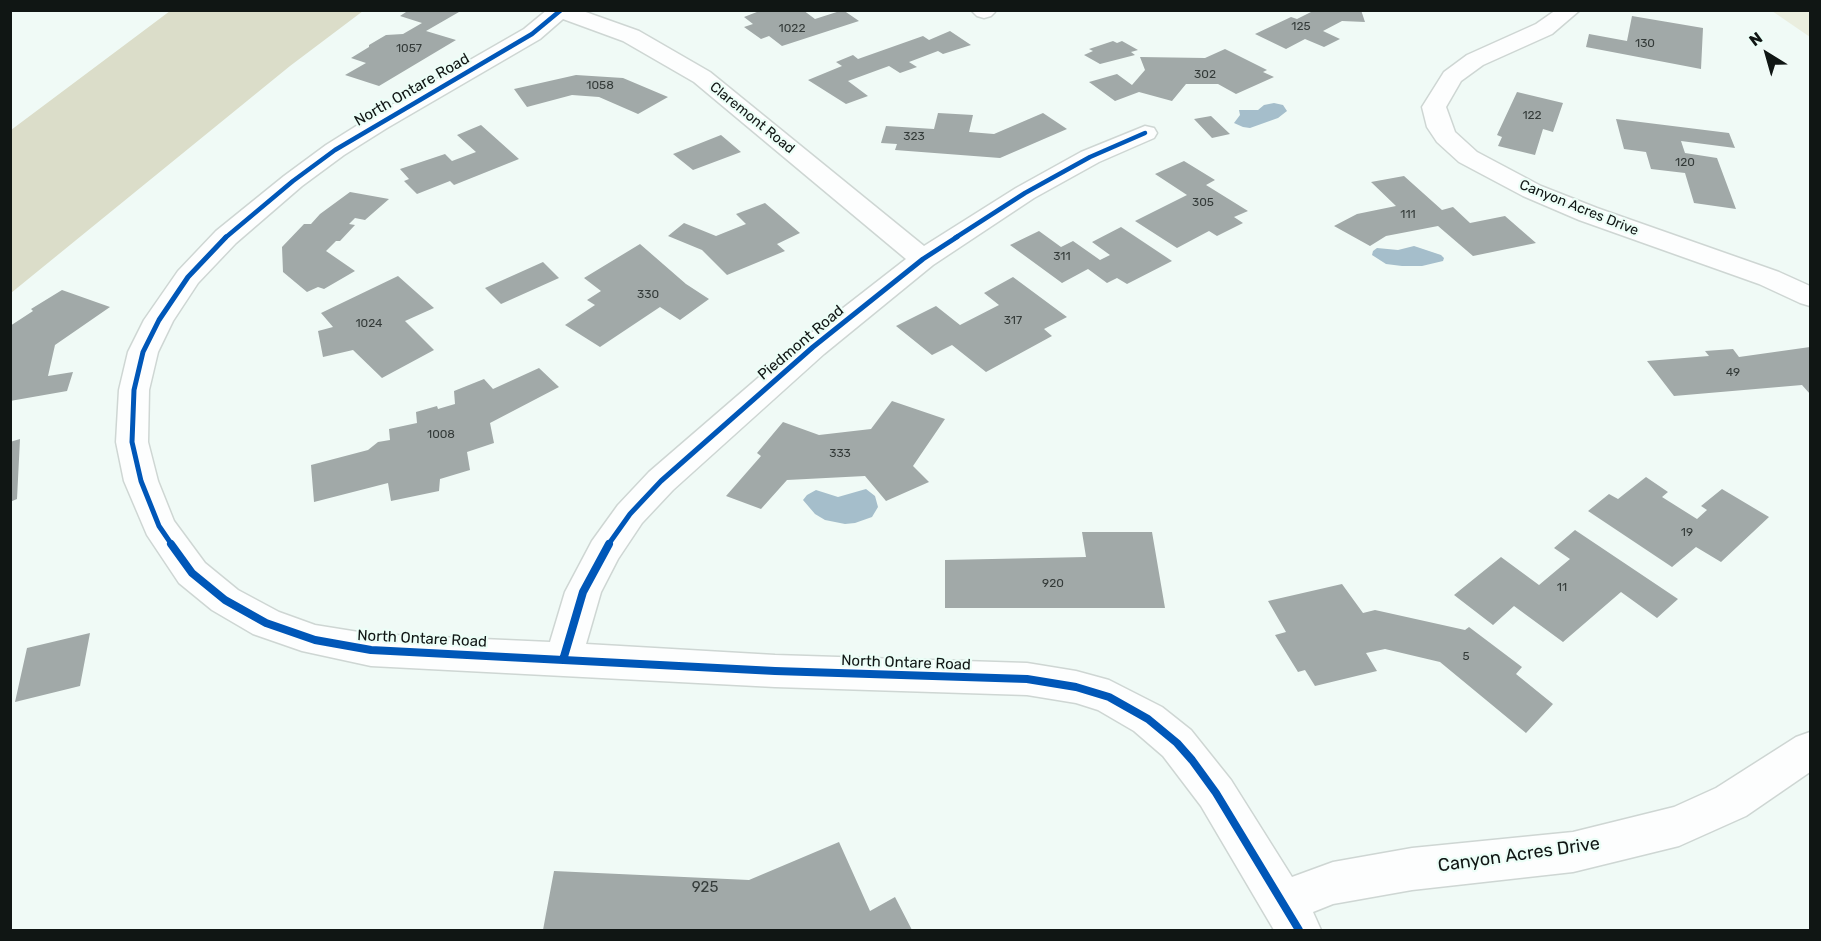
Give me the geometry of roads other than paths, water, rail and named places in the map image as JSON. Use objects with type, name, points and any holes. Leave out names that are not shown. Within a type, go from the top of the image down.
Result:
[{"type":"street","name":"Canyon Acres Drive","points":[[1570,10],[1544,29],[1475,60],[1452,77],[1434,107],[1439,127],[1446,137],[1468,156],[1532,191],[1588,214],[1769,278],[1810,297]]},
{"type":"street","name":"Claremont Road","points":[[561,11],[631,36],[702,77],[923,259]]},
{"type":"street","name":"North Ontare Road","points":[[561,11],[532,34],[335,150],[292,181],[226,237],[188,277],[159,320],[143,352],[134,390],[132,442],[141,481],[159,526],[192,573],[225,600],[266,623],[315,640],[371,650],[775,671],[1027,679],[1076,687],[1109,697],[1149,719],[1177,743],[1192,760],[1216,793],[1291,916]]},
{"type":"street","name":"Piedmont Road","points":[[563,660],[583,592],[604,551],[630,514],[661,481],[813,346],[923,259],[1024,192],[1090,157],[1145,133]]},
{"type":"street","name":"Canyon Acres Drive","points":[[1291,916],[1333,883],[1412,869],[1573,852],[1679,826],[1731,802],[1810,750]]},
{"type":"water","points":[[1274,103],[1283,105],[1287,111],[1278,118],[1250,128],[1234,123],[1240,115],[1239,110],[1258,110],[1264,105]]},
{"type":"water","points":[[1414,246],[1441,255],[1444,258],[1443,261],[1422,266],[1402,266],[1386,264],[1372,255],[1377,248],[1398,250]]},
{"type":"water","points":[[866,489],[875,496],[878,507],[872,517],[855,523],[845,524],[825,520],[815,514],[803,500],[816,490],[838,497]]}]
